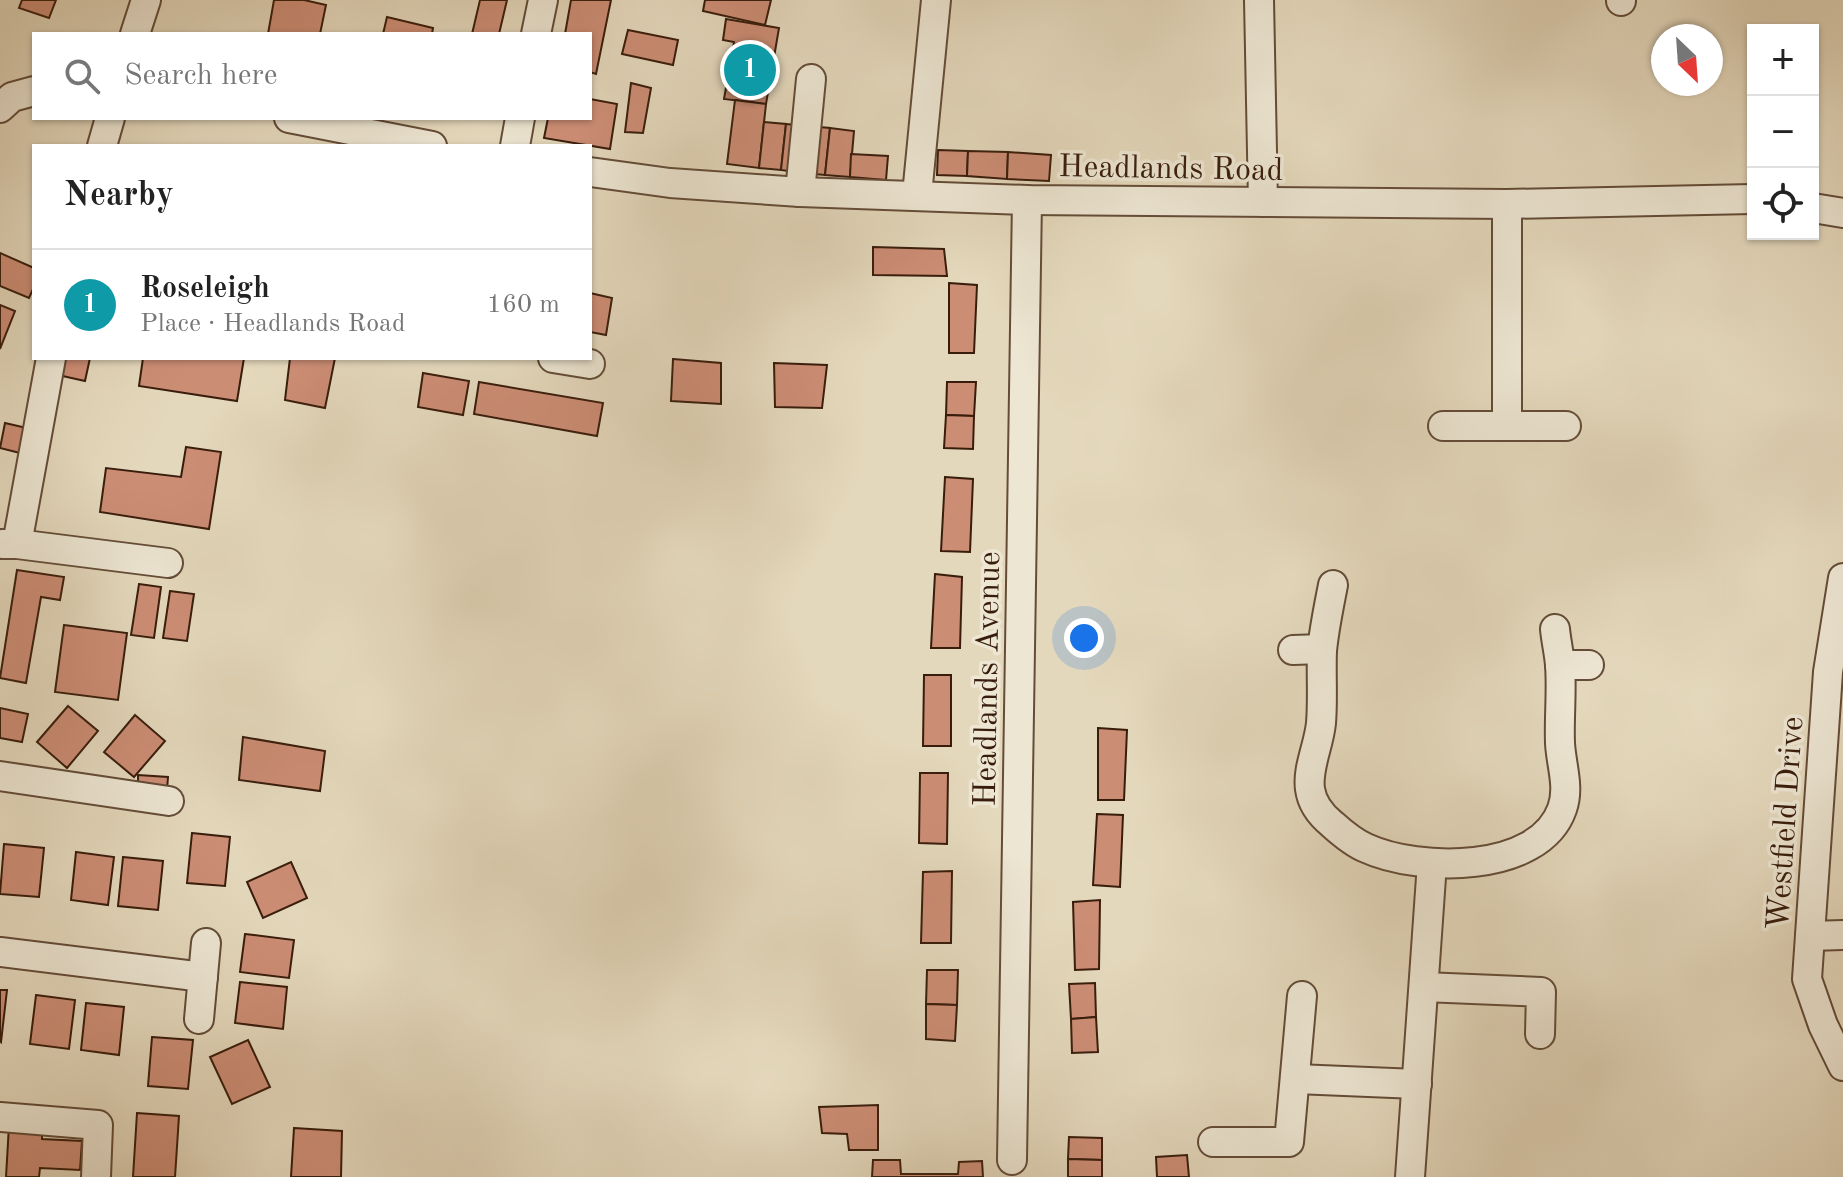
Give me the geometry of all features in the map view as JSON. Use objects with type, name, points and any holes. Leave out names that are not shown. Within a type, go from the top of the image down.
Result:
[{"type":"street","points":[[136,32],[146,0]]},
{"type":"street","points":[[536,32],[543,0]]},
{"type":"street","points":[[917,195],[936,0]]},
{"type":"street","points":[[1259,0],[1263,202]]},
{"type":"street","points":[[800,192],[811,79]]},
{"type":"street","points":[[0,108],[12,97],[32,92]]},
{"type":"street","points":[[103,144],[109,120]]},
{"type":"street","points":[[299,120],[422,144]]},
{"type":"street","points":[[515,144],[520,120]]},
{"type":"street","name":"Headlands Road","points":[[592,172],[670,183],[800,192],[1027,200],[1507,204],[1747,199]]},
{"type":"street","name":"Headlands Avenue","points":[[1012,1160],[1027,200]]},
{"type":"street","points":[[1507,204],[1507,426]]},
{"type":"street","points":[[1819,209],[1843,213]]},
{"type":"street","points":[[51,360],[9,544],[168,563]]},
{"type":"street","points":[[565,360],[590,364]]},
{"type":"street","points":[[1443,426],[1566,426]]},
{"type":"street","name":"Westfield Drive","points":[[1843,578],[1807,979],[1823,1025],[1843,1066]]},
{"type":"street","points":[[1333,585],[1322,649],[1321,727],[1310,790],[1319,813],[1340,832],[1367,849],[1397,858],[1432,863],[1467,863],[1504,856],[1531,847],[1553,828],[1563,807],[1566,779],[1560,747],[1560,665],[1555,629]]},
{"type":"street","points":[[1293,650],[1322,649]]},
{"type":"street","points":[[1560,665],[1589,665]]},
{"type":"street","points":[[0,776],[169,801]]},
{"type":"street","points":[[1410,1177],[1432,863]]},
{"type":"street","points":[[1810,936],[1843,935]]},
{"type":"street","points":[[199,1019],[206,943]]},
{"type":"street","points":[[0,952],[203,977]]},
{"type":"street","points":[[1424,987],[1541,992],[1540,1034]]},
{"type":"street","points":[[1213,1142],[1289,1142],[1302,996]]},
{"type":"street","points":[[1296,1079],[1417,1084]]},
{"type":"street","points":[[0,1117],[98,1125],[96,1177]]},
{"type":"building","points":[[22,0],[56,0],[49,18],[19,8]]},
{"type":"building","points":[[274,0],[304,0],[326,5],[320,32],[268,32]]},
{"type":"building","points":[[480,0],[507,0],[499,32],[472,32]]},
{"type":"building","points":[[571,0],[611,0],[596,74],[592,73],[592,32],[565,32]]},
{"type":"building","points":[[705,0],[771,0],[765,25],[703,11]]},
{"type":"building","points":[[387,17],[433,28],[432,32],[383,32]]},
{"type":"building","points":[[726,19],[779,28],[766,104],[724,99],[734,42],[723,40]]},
{"type":"building","points":[[628,30],[678,40],[673,65],[622,54]]},
{"type":"building","points":[[631,83],[651,88],[643,133],[625,132]]},
{"type":"building","points":[[592,99],[617,104],[610,149],[544,138],[548,120],[592,120]]},
{"type":"building","points":[[735,100],[766,104],[759,168],[727,164]]},
{"type":"building","points":[[764,122],[786,124],[781,170],[759,168]]},
{"type":"building","points":[[786,124],[807,126],[802,173],[781,170]]},
{"type":"building","points":[[807,126],[830,128],[825,175],[802,173]]},
{"type":"building","points":[[830,128],[854,131],[850,177],[825,175]]},
{"type":"building","points":[[938,150],[968,151],[967,176],[937,175]]},
{"type":"building","points":[[968,151],[1008,152],[1007,179],[967,176]]},
{"type":"building","points":[[1008,152],[1051,155],[1049,181],[1007,179]]},
{"type":"building","points":[[851,154],[888,156],[886,180],[850,177]]},
{"type":"building","points":[[873,247],[944,249],[947,276],[873,275]]},
{"type":"building","points":[[0,253],[32,267],[29,298],[0,286]]},
{"type":"building","points":[[949,283],[977,285],[974,353],[949,353]]},
{"type":"building","points":[[592,293],[612,298],[606,335],[592,332]]},
{"type":"building","points":[[0,305],[15,311],[0,349]]},
{"type":"building","points":[[673,359],[721,363],[721,404],[671,401]]},
{"type":"building","points":[[62,360],[90,360],[85,381],[58,375]]},
{"type":"building","points":[[143,360],[244,360],[237,401],[139,386]]},
{"type":"building","points":[[290,360],[335,360],[325,408],[285,400]]},
{"type":"building","points":[[774,363],[827,365],[822,408],[775,407]]},
{"type":"building","points":[[423,373],[469,381],[463,415],[418,407]]},
{"type":"building","points":[[479,382],[603,403],[597,436],[474,414]]},
{"type":"building","points":[[947,382],[976,382],[974,416],[946,415]]},
{"type":"building","points":[[946,415],[974,416],[973,449],[944,448]]},
{"type":"building","points":[[5,423],[31,429],[24,454],[0,448]]},
{"type":"building","points":[[186,447],[221,452],[209,529],[100,512],[106,468],[181,477]]},
{"type":"building","points":[[945,477],[973,479],[970,552],[941,551]]},
{"type":"building","points":[[17,570],[64,577],[60,600],[41,597],[26,683],[0,678]]},
{"type":"building","points":[[935,574],[962,577],[960,648],[931,648]]},
{"type":"building","points":[[139,584],[161,587],[154,638],[131,635]]},
{"type":"building","points":[[170,591],[194,594],[187,641],[163,638]]},
{"type":"building","points":[[64,625],[127,633],[118,700],[55,692]]},
{"type":"building","points":[[924,675],[951,675],[951,746],[923,746]]},
{"type":"building","points":[[68,706],[98,731],[67,768],[37,742]]},
{"type":"building","points":[[0,708],[28,714],[22,742],[0,738]]},
{"type":"building","points":[[135,715],[165,741],[134,777],[104,752]]},
{"type":"building","points":[[1098,728],[1127,730],[1124,800],[1098,800]]},
{"type":"building","points":[[243,737],[325,751],[320,791],[239,780]]},
{"type":"building","points":[[920,773],[948,773],[947,844],[919,843]]},
{"type":"building","points":[[138,775],[168,777],[167,790],[138,788]]},
{"type":"building","points":[[1097,814],[1123,815],[1120,887],[1093,885]]},
{"type":"building","points":[[192,833],[230,837],[225,886],[187,883]]},
{"type":"building","points":[[4,844],[44,848],[39,897],[0,894]]},
{"type":"building","points":[[76,852],[114,857],[108,905],[71,900]]},
{"type":"building","points":[[123,857],[163,861],[158,910],[118,906]]},
{"type":"building","points":[[291,862],[307,898],[263,918],[247,882]]},
{"type":"building","points":[[952,871],[951,943],[921,943],[923,872]]},
{"type":"building","points":[[1100,900],[1099,969],[1075,970],[1073,902]]},
{"type":"building","points":[[245,934],[294,940],[289,978],[240,972]]},
{"type":"building","points":[[927,970],[958,970],[957,1005],[926,1004]]},
{"type":"building","points":[[240,982],[287,987],[283,1029],[235,1023]]},
{"type":"building","points":[[1095,983],[1096,1017],[1071,1019],[1069,984]]},
{"type":"building","points":[[0,990],[7,990],[1,1042],[0,1041]]},
{"type":"building","points":[[36,995],[75,1000],[69,1049],[30,1044]]},
{"type":"building","points":[[86,1003],[124,1007],[119,1055],[81,1050]]},
{"type":"building","points":[[926,1004],[957,1005],[955,1041],[926,1039]]},
{"type":"building","points":[[1096,1017],[1098,1052],[1072,1053],[1071,1019]]},
{"type":"building","points":[[152,1037],[193,1040],[188,1089],[148,1086]]},
{"type":"building","points":[[248,1040],[270,1087],[232,1104],[210,1057]]},
{"type":"building","points":[[878,1105],[878,1150],[849,1150],[847,1134],[822,1133],[819,1107]]},
{"type":"building","points":[[137,1113],[179,1116],[175,1177],[133,1177]]},
{"type":"building","points":[[9,1125],[42,1127],[42,1139],[82,1141],[80,1170],[40,1168],[39,1177],[6,1177]]},
{"type":"building","points":[[294,1128],[342,1131],[341,1177],[291,1177]]},
{"type":"building","points":[[1069,1137],[1102,1138],[1102,1160],[1068,1159]]},
{"type":"building","points":[[1187,1155],[1189,1177],[1157,1177],[1156,1157]]},
{"type":"building","points":[[1068,1159],[1102,1160],[1102,1177],[1068,1177]]},
{"type":"building","points":[[873,1160],[900,1160],[901,1174],[958,1174],[959,1162],[982,1161],[983,1177],[872,1177]]},
{"type":"place","name":"Roseleigh","points":[[750,70]]}]
